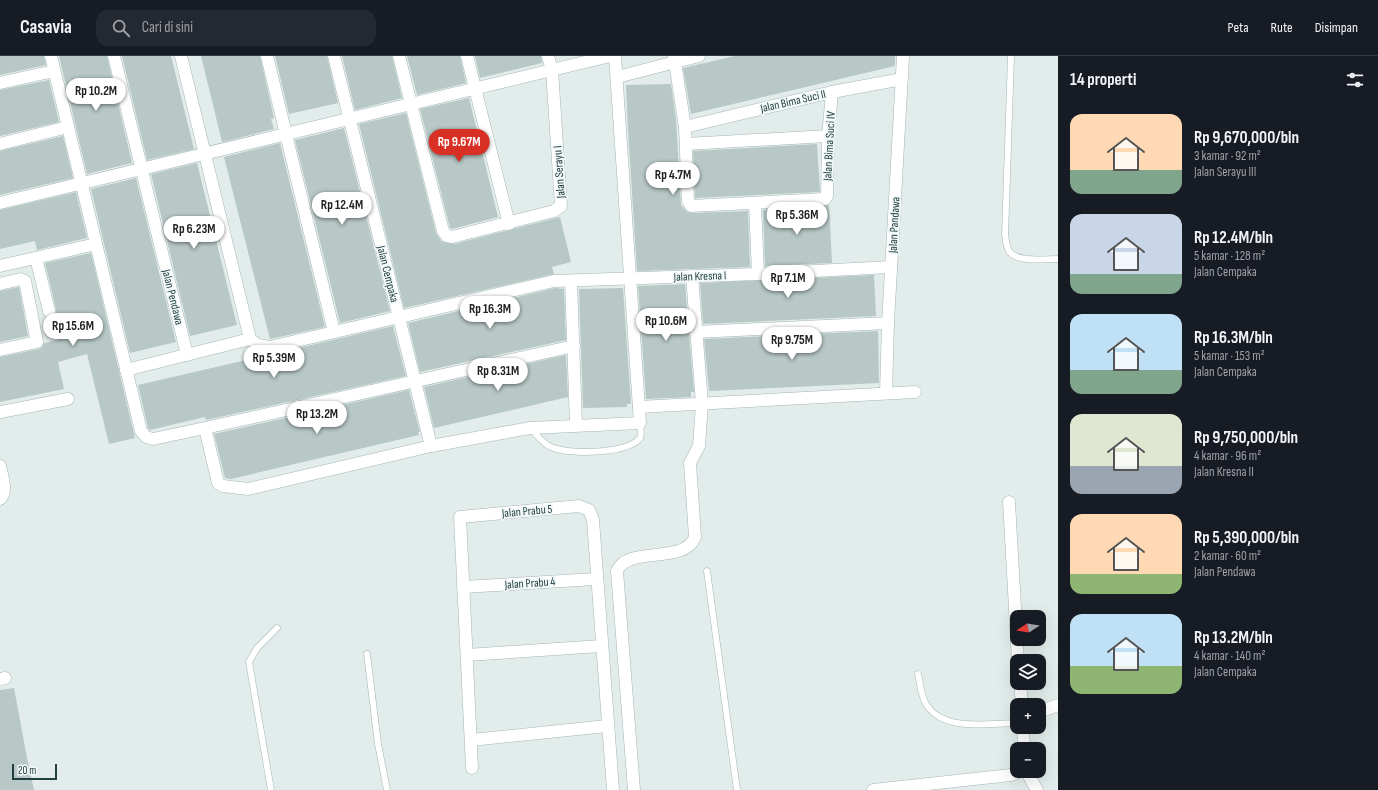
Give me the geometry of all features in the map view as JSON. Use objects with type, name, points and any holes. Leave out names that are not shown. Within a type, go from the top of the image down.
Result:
[{"type":"street","points":[[51,56],[141,431],[146,437],[153,439],[205,428],[574,346]]},
{"type":"street","name":"Jalan Pendawa","points":[[114,56],[187,355]]},
{"type":"street","points":[[126,370],[250,339],[181,56]]},
{"type":"street","points":[[267,56],[334,332]]},
{"type":"street","name":"Jalan Cempaka","points":[[334,56],[431,446]]},
{"type":"street","points":[[399,56],[410,104]]},
{"type":"street","points":[[467,56],[508,224]]},
{"type":"street","points":[[548,56],[552,70]]},
{"type":"street","points":[[0,203],[610,56]]},
{"type":"street","points":[[205,428],[218,483],[223,486],[248,489],[431,446],[530,428],[640,423],[615,56]]},
{"type":"street","points":[[617,77],[674,59],[699,56]]},
{"type":"street","name":"Jalan Pandawa","points":[[886,393],[888,323],[903,56]]},
{"type":"street","points":[[674,59],[686,144],[688,201],[692,206],[755,203],[758,274]]},
{"type":"street","name":"Jalan Serayu I","points":[[410,104],[443,231],[449,237],[508,224],[554,211],[561,206],[552,70]]},
{"type":"street","points":[[0,83],[54,71]]},
{"type":"street","name":"Jalan Bima Suci II","points":[[684,127],[832,92],[902,79]]},
{"type":"street","name":"Jalan Bima Suci IV","points":[[755,203],[825,199],[827,196],[828,136],[832,92]]},
{"type":"street","points":[[0,144],[68,128]]},
{"type":"street","points":[[686,144],[828,136]]},
{"type":"street","points":[[0,266],[96,244]]},
{"type":"street","points":[[36,258],[49,311]]},
{"type":"street","name":"Jalan Kresna I","points":[[250,339],[258,345],[270,348],[399,316],[554,281],[758,274],[891,267]]},
{"type":"street","points":[[634,790],[617,571],[622,564],[631,559],[686,549],[694,541],[696,531],[690,463],[699,446],[702,404],[692,276]]},
{"type":"street","points":[[0,284],[21,279],[24,280],[37,342],[0,350]]},
{"type":"street","points":[[571,281],[576,425]]},
{"type":"street","points":[[696,332],[888,323]]},
{"type":"street","points":[[639,407],[915,392]]},
{"type":"street","points":[[0,412],[68,399]]},
{"type":"street","points":[[0,466],[4,490],[3,496],[0,499]]},
{"type":"street","points":[[1009,502],[1018,654]]},
{"type":"street","name":"Jalan Prabu 5","points":[[463,587],[460,517],[578,506],[589,510],[591,514],[596,579]]},
{"type":"street","points":[[596,579],[613,790]]},
{"type":"street","name":"Jalan Prabu 4","points":[[463,587],[596,579]]},
{"type":"street","points":[[463,587],[472,768]]},
{"type":"street","points":[[467,655],[601,646]]},
{"type":"street","points":[[1046,709],[1058,705]]},
{"type":"street","points":[[471,740],[607,726]]},
{"type":"street","points":[[873,790],[949,786],[1010,775]]},
{"type":"street","points":[[1030,778],[1037,790]]},
{"type":"lane","points":[[1011,56],[1005,235],[1006,246],[1014,256],[1058,259]]},
{"type":"lane","points":[[530,428],[550,447],[563,451],[610,451],[625,447],[640,438],[640,423]]},
{"type":"lane","points":[[707,572],[737,790]]},
{"type":"lane","points":[[271,790],[249,662],[257,648],[277,628]]},
{"type":"lane","points":[[367,654],[378,744],[387,790]]},
{"type":"lane","points":[[918,674],[925,701],[938,716],[948,721],[962,724],[1010,723]]},
{"type":"building","points":[[0,56],[44,56],[46,65],[0,75]]},
{"type":"building","points":[[59,56],[107,56],[132,163],[87,174]]},
{"type":"building","points":[[122,56],[171,56],[194,149],[147,160]]},
{"type":"building","points":[[201,56],[260,56],[274,118],[271,119],[274,129],[222,142]]},
{"type":"building","points":[[275,56],[327,56],[338,103],[289,114]]},
{"type":"building","points":[[342,56],[392,56],[402,98],[355,110]]},
{"type":"building","points":[[407,56],[460,56],[466,83],[417,95]]},
{"type":"building","points":[[475,56],[541,56],[542,63],[480,78]]},
{"type":"building","points":[[735,56],[895,56],[895,66],[691,114],[683,68]]},
{"type":"building","points":[[49,80],[59,122],[0,136],[0,90]]},
{"type":"building","points":[[671,84],[676,119],[681,205],[687,212],[691,213],[748,211],[750,267],[637,271],[626,85]]},
{"type":"building","points":[[469,98],[498,217],[452,229],[450,228],[420,109]]},
{"type":"building","points":[[406,113],[436,233],[441,241],[454,244],[560,217],[571,262],[552,267],[554,274],[404,308],[359,124]]},
{"type":"building","points":[[344,128],[390,311],[340,323],[295,140]]},
{"type":"building","points":[[63,136],[73,178],[0,195],[0,151]]},
{"type":"building","points":[[280,143],[325,327],[270,339],[224,157]]},
{"type":"building","points":[[817,144],[820,192],[695,198],[693,151]]},
{"type":"building","points":[[197,163],[237,325],[190,336],[151,174]]},
{"type":"building","points":[[136,178],[176,342],[130,353],[91,189]]},
{"type":"building","points":[[76,192],[87,238],[37,250],[35,241],[0,249],[0,210]]},
{"type":"building","points":[[829,205],[832,263],[765,266],[763,210]]},
{"type":"building","points":[[91,253],[135,438],[109,444],[87,354],[58,362],[64,389],[0,402],[0,357],[39,349],[44,343],[58,340],[53,317],[56,313],[56,309],[45,263]]},
{"type":"building","points":[[874,275],[876,316],[703,324],[700,283]]},
{"type":"building","points":[[685,284],[694,392],[691,392],[691,397],[646,399],[638,286]]},
{"type":"building","points":[[19,287],[28,336],[0,342],[0,291]]},
{"type":"building","points":[[555,288],[564,289],[566,340],[420,372],[408,323]]},
{"type":"building","points":[[623,288],[631,404],[627,404],[627,407],[583,408],[579,289]]},
{"type":"building","points":[[393,326],[406,376],[206,420],[205,417],[150,430],[148,428],[138,385]]},
{"type":"building","points":[[878,331],[879,383],[709,391],[704,339]]},
{"type":"building","points":[[566,355],[568,397],[434,428],[424,387]]},
{"type":"building","points":[[409,390],[420,432],[418,432],[419,435],[231,479],[225,478],[214,434]]},
{"type":"building","points":[[14,688],[34,790],[0,790],[0,690]]}]
